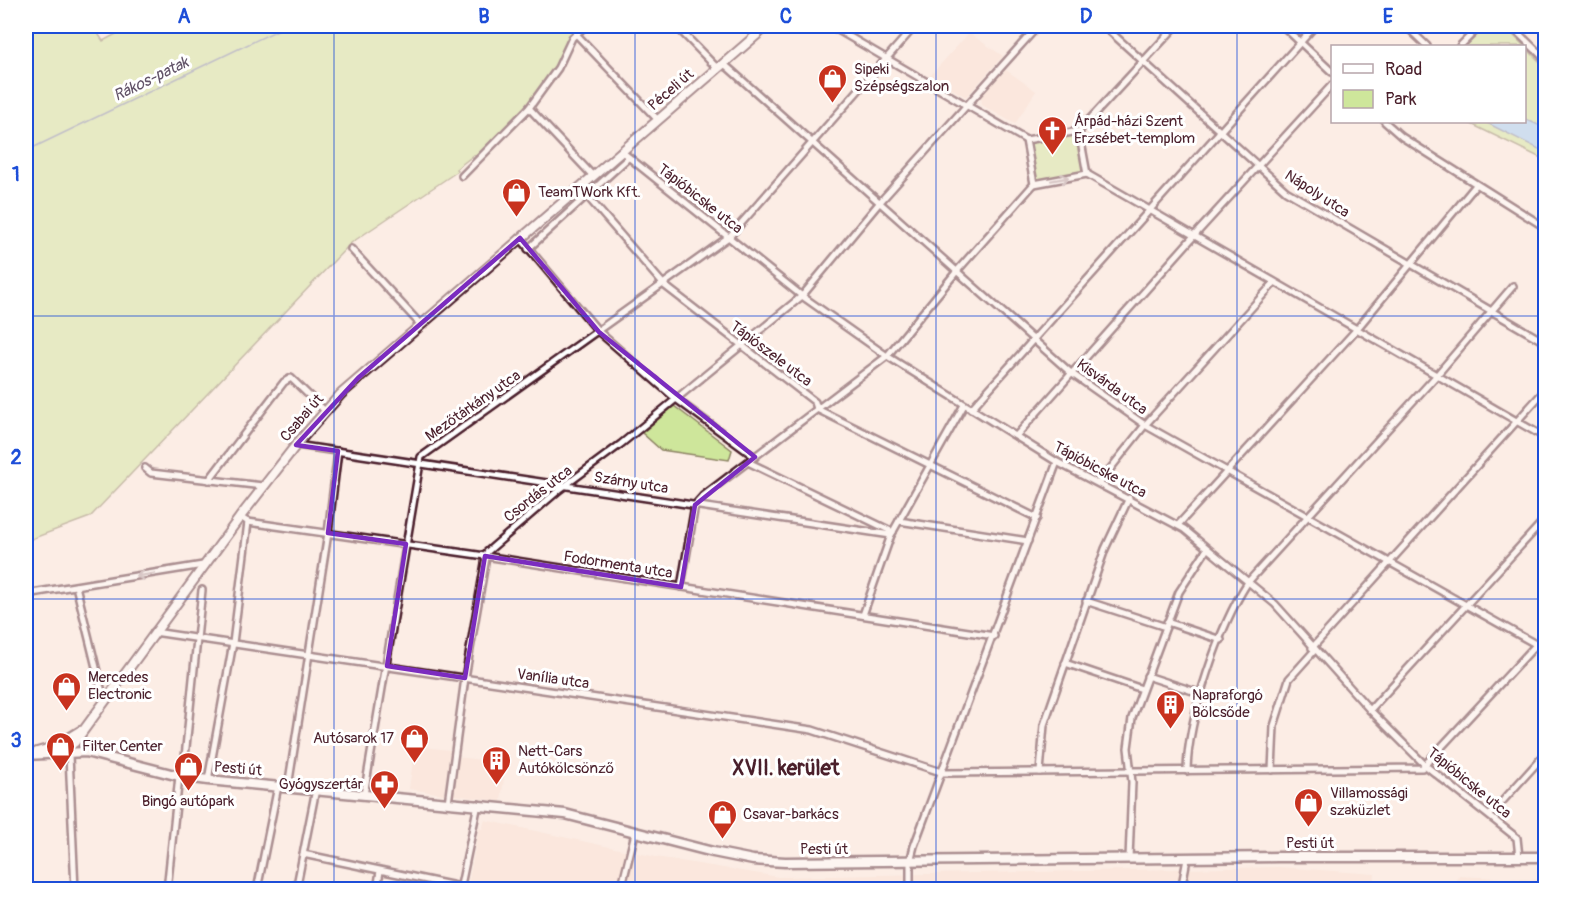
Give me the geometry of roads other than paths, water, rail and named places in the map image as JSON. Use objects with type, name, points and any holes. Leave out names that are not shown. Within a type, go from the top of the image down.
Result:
[{"type":"main road","name":"Péceli út","points":[[593,176],[767,26]]},
{"type":"main road","name":"Csabai út","points":[[69,753],[104,700],[203,565],[263,486],[325,411],[593,176]]},
{"type":"main road","name":"Csabai út","points":[[29,754],[54,747],[86,726]]},
{"type":"main road","points":[[69,753],[75,742]]},
{"type":"main road","name":"Pesti út","points":[[29,754],[69,753],[112,759],[181,776],[208,780],[565,814],[635,833],[753,860],[910,862],[1278,857],[1545,857]]},
{"type":"street","points":[[462,176],[529,108],[558,68],[576,34],[585,26]]},
{"type":"street","name":"Kisvárda utca","points":[[676,26],[812,142],[1071,373],[1145,425],[1545,650]]},
{"type":"street","points":[[831,26],[1026,140],[1079,131],[1176,26]]},
{"type":"street","name":"Mezőtárkány utca","points":[[364,795],[421,457],[730,236],[915,26]]},
{"type":"street","name":"Csordás utca","points":[[485,555],[802,296],[880,202],[1038,26]]},
{"type":"street","name":"Nápoly utca","points":[[1104,26],[1286,191],[1545,344]]},
{"type":"street","points":[[1283,26],[1331,71]]},
{"type":"street","points":[[971,409],[1315,26]]},
{"type":"street","points":[[1406,26],[1426,45]]},
{"type":"street","points":[[1461,45],[1480,26]]},
{"type":"street","points":[[1511,26],[1545,60]]},
{"type":"street","points":[[576,34],[658,120]]},
{"type":"street","points":[[1016,436],[1193,237],[1331,87]]},
{"type":"street","points":[[529,108],[593,176]]},
{"type":"street","points":[[1386,123],[1402,137],[1545,228]]},
{"type":"street","points":[[1079,131],[1087,174]]},
{"type":"street","points":[[1026,140],[1034,184]]},
{"type":"street","name":"Tápióbicske utca","points":[[621,151],[730,236],[802,296],[887,356],[1057,462],[1179,525],[1283,612],[1313,649],[1426,766],[1517,838],[1519,857]]},
{"type":"street","points":[[528,249],[628,158]]},
{"type":"street","points":[[681,587],[695,505],[887,356],[957,271],[1034,184],[1087,174],[1149,212],[1545,438]]},
{"type":"street","points":[[1179,525],[1356,330],[1476,185]]},
{"type":"street","name":"Tápiószele utca","points":[[587,196],[664,285],[815,402],[817,410],[1036,518]]},
{"type":"street","points":[[520,238],[598,332],[676,399],[755,457]]},
{"type":"street","points":[[351,249],[421,325]]},
{"type":"street","points":[[1099,483],[1145,425],[1274,283]]},
{"type":"street","points":[[1187,771],[1189,738],[1202,694],[1236,602],[1248,582],[1436,376],[1513,286]]},
{"type":"street","points":[[208,480],[285,382],[291,378],[325,411]]},
{"type":"street","points":[[1272,770],[1274,726],[1289,679],[1313,649],[1545,389]]},
{"type":"street","points":[[863,615],[892,533],[964,405]]},
{"type":"street","name":"Szárny utca","points":[[296,445],[892,533]]},
{"type":"street","points":[[288,787],[310,655],[338,451]]},
{"type":"street","points":[[748,462],[892,533]]},
{"type":"street","points":[[910,890],[910,862],[1057,462]]},
{"type":"street","points":[[145,468],[151,473],[263,486]]},
{"type":"street","points":[[1040,772],[1044,725],[1105,549],[1129,498]]},
{"type":"street","name":"Fodormenta utca","points":[[240,517],[248,522],[485,555],[994,636]]},
{"type":"street","points":[[1370,710],[1545,518]]},
{"type":"street","points":[[899,521],[1028,541]]},
{"type":"street","points":[[208,780],[232,643],[248,522]]},
{"type":"street","points":[[1129,859],[1132,782],[1130,733],[1142,689],[1166,625],[1187,577],[1207,549]]},
{"type":"street","points":[[448,803],[485,555]]},
{"type":"street","points":[[26,594],[203,565]]},
{"type":"street","points":[[76,586],[104,700]]},
{"type":"street","points":[[167,890],[199,639],[202,590]]},
{"type":"street","points":[[1086,600],[1221,640]]},
{"type":"street","name":"Vanília utca","points":[[154,632],[812,730],[944,773],[1417,769],[1426,766]]},
{"type":"street","points":[[1426,766],[1545,634]]},
{"type":"street","points":[[1065,663],[1142,689]]},
{"type":"street","points":[[1148,676],[1202,694]]},
{"type":"street","points":[[69,753],[75,890]]},
{"type":"street","points":[[1490,815],[1545,753]]},
{"type":"street","points":[[257,890],[278,786]]},
{"type":"street","points":[[296,890],[316,789]]},
{"type":"street","points":[[461,888],[478,804]]},
{"type":"street","points":[[621,890],[635,833]]},
{"type":"street","points":[[303,854],[475,890]]},
{"type":"street","points":[[1181,890],[1187,860]]},
{"type":"street","points":[[377,890],[380,871]]},
{"type":"water","points":[[1526,119],[1545,128],[1545,152],[1487,123],[1526,123]]},
{"type":"waterway","name":"Rákos-patak","points":[[26,151],[286,26]]},
{"type":"place","name":"Sipeki Szépségszalon","points":[[833,104]]},
{"type":"place","name":"Árpád-házi Szent Erzsébet-templom","points":[[1053,156]]},
{"type":"place","name":"TeamTWork Kft.","points":[[517,218]]},
{"type":"place","name":"Mercedes Electronic","points":[[67,712]]},
{"type":"place","name":"Napraforgó Bölcsőde","points":[[1171,730]]},
{"type":"place","name":"Autósarok 17","points":[[415,764]]},
{"type":"place","name":"Filter Center","points":[[61,772]]},
{"type":"place","name":"Nett-Cars Autókölcsönző","points":[[497,786]]},
{"type":"place","name":"Bingó autópark","points":[[188,792]]},
{"type":"place","name":"Gyógyszertár","points":[[384,810]]},
{"type":"place","name":"Villamossági szaküzlet","points":[[1309,828]]},
{"type":"place","name":"Csavar-barkács","points":[[722,840]]},
{"type":"district","name":"XVII. kerület","points":[[786,768]]}]
